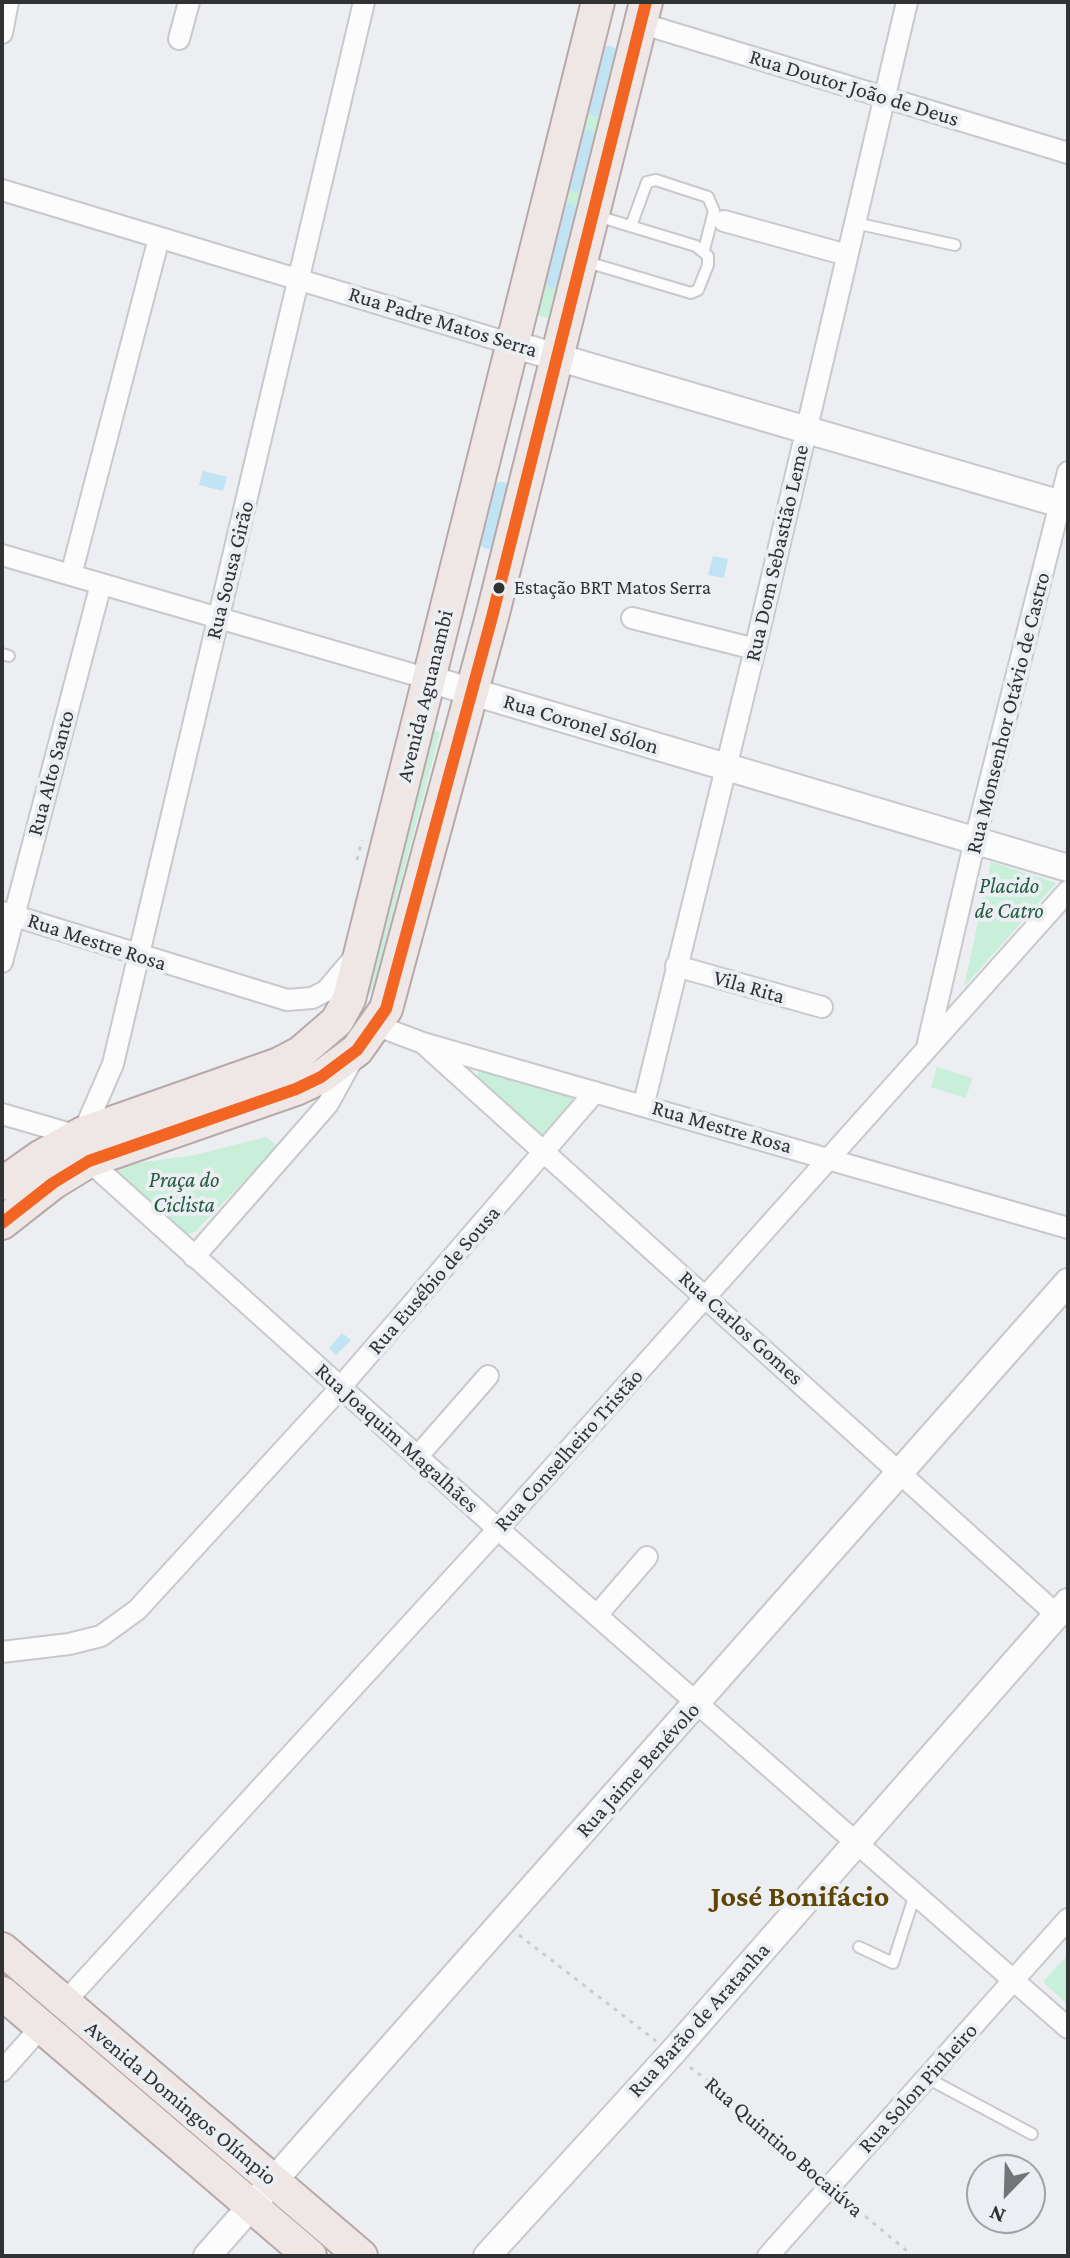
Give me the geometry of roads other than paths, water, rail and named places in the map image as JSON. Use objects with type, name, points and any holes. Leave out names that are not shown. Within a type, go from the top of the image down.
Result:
[{"type":"main road","name":"Avenida Aguanambi","points":[[2,1223],[53,1183],[83,1143],[300,1053],[337,1021],[349,999],[512,344],[591,4]]},
{"type":"main road","name":"Avenida Aguanambi","points":[[2,1184],[40,1157],[83,1143],[296,1089],[321,1077],[366,1037],[386,1009],[557,358],[643,13]]},
{"type":"main road","name":"Avenida Domingos Olímpio","points":[[2,1949],[361,2256]]},
{"type":"main road","name":"Avenida Domingos Olímpio","points":[[2,1993],[310,2256]]},
{"type":"street","points":[[2,33],[8,2]]},
{"type":"street","points":[[179,39],[189,2]]},
{"type":"street","name":"Rua Sousa Girão","points":[[83,1143],[113,1064],[218,616],[302,278],[364,2]]},
{"type":"street","name":"Rua Dom Sebastião Leme","points":[[644,1103],[755,649],[907,2]]},
{"type":"street","name":"Rua Doutor João de Deus","points":[[643,13],[884,96],[1068,153]]},
{"type":"street","name":"Rua Padre Matos Serra","points":[[2,190],[805,432],[1064,505]]},
{"type":"street","points":[[724,221],[847,255]]},
{"type":"street","points":[[71,575],[159,238]]},
{"type":"street","name":"Rua Monsenhor Otávio de Castro","points":[[928,1047],[975,840],[1064,505],[1068,472]]},
{"type":"street","name":"Rua Coronel Sólon","points":[[2,555],[1068,868]]},
{"type":"street","name":"Rua Alto Santo","points":[[2,962],[8,914],[101,584]]},
{"type":"street","points":[[632,618],[755,649]]},
{"type":"street","name":"Rua Conselheiro Tristão","points":[[63,2004],[498,1529],[1068,891]]},
{"type":"street","name":"Rua Mestre Rosa","points":[[8,914],[287,1000],[312,998],[326,991],[359,952]]},
{"type":"street","name":"Vila Rita","points":[[676,966],[822,1007]]},
{"type":"street","points":[[194,1257],[328,1104],[366,1037]]},
{"type":"street","name":"Rua Mestre Rosa","points":[[366,1037],[423,1043],[644,1103],[1068,1228]]},
{"type":"street","name":"Rua Carlos Gomes","points":[[423,1043],[901,1472],[1062,1609]]},
{"type":"street","name":"Rua Eusébio de Sousa","points":[[2,1652],[69,1644],[101,1636],[137,1610],[341,1387],[595,1092]]},
{"type":"street","name":"Rua Joaquim Magalhães","points":[[2,1114],[83,1143],[194,1257],[696,1704],[1068,2028]]},
{"type":"street","name":"Rua Jaime Benévolo","points":[[207,2256],[1068,1282]]},
{"type":"street","points":[[417,1457],[488,1376]]},
{"type":"street","points":[[597,1615],[647,1557]]},
{"type":"street","name":"Rua Barão de Aratanha","points":[[487,2256],[672,2053],[1062,1609]]},
{"type":"street","points":[[2,1639],[27,1635],[101,1636]]},
{"type":"street","name":"Rua Solon Pinheiro","points":[[768,2256],[1068,1919]]},
{"type":"street","points":[[2,2071],[41,2027]]},
{"type":"lane","points":[[581,260],[691,293],[698,290],[708,265],[704,250],[713,203],[695,192],[656,180],[647,182],[631,226]]},
{"type":"lane","points":[[592,215],[704,250]]},
{"type":"lane","points":[[855,223],[955,245]]},
{"type":"lane","points":[[859,1947],[893,1963],[915,1894]]},
{"type":"lane","points":[[927,2078],[1032,2134]]},
{"type":"water","points":[[203,471],[227,477],[223,491],[199,485]]},
{"type":"water","points":[[713,556],[728,559],[724,578],[708,575]]},
{"type":"water","points":[[342,1333],[351,1340],[336,1355],[329,1348]]},
{"type":"waterway","points":[[596,107],[609,55]]},
{"type":"waterway","points":[[576,183],[587,138]]},
{"type":"waterway","points":[[553,279],[568,213]]},
{"type":"waterway","points":[[488,540],[501,491]]},
{"type":"place","name":"Estação BRT Matos Serra","points":[[499,588]]},
{"type":"district","name":"José Bonifácio","points":[[800,1897]]},
{"type":"park label","name":"Placido de Catro","points":[[1009,898]]},
{"type":"park label","name":"Praça do Ciclista","points":[[184,1192]]}]
